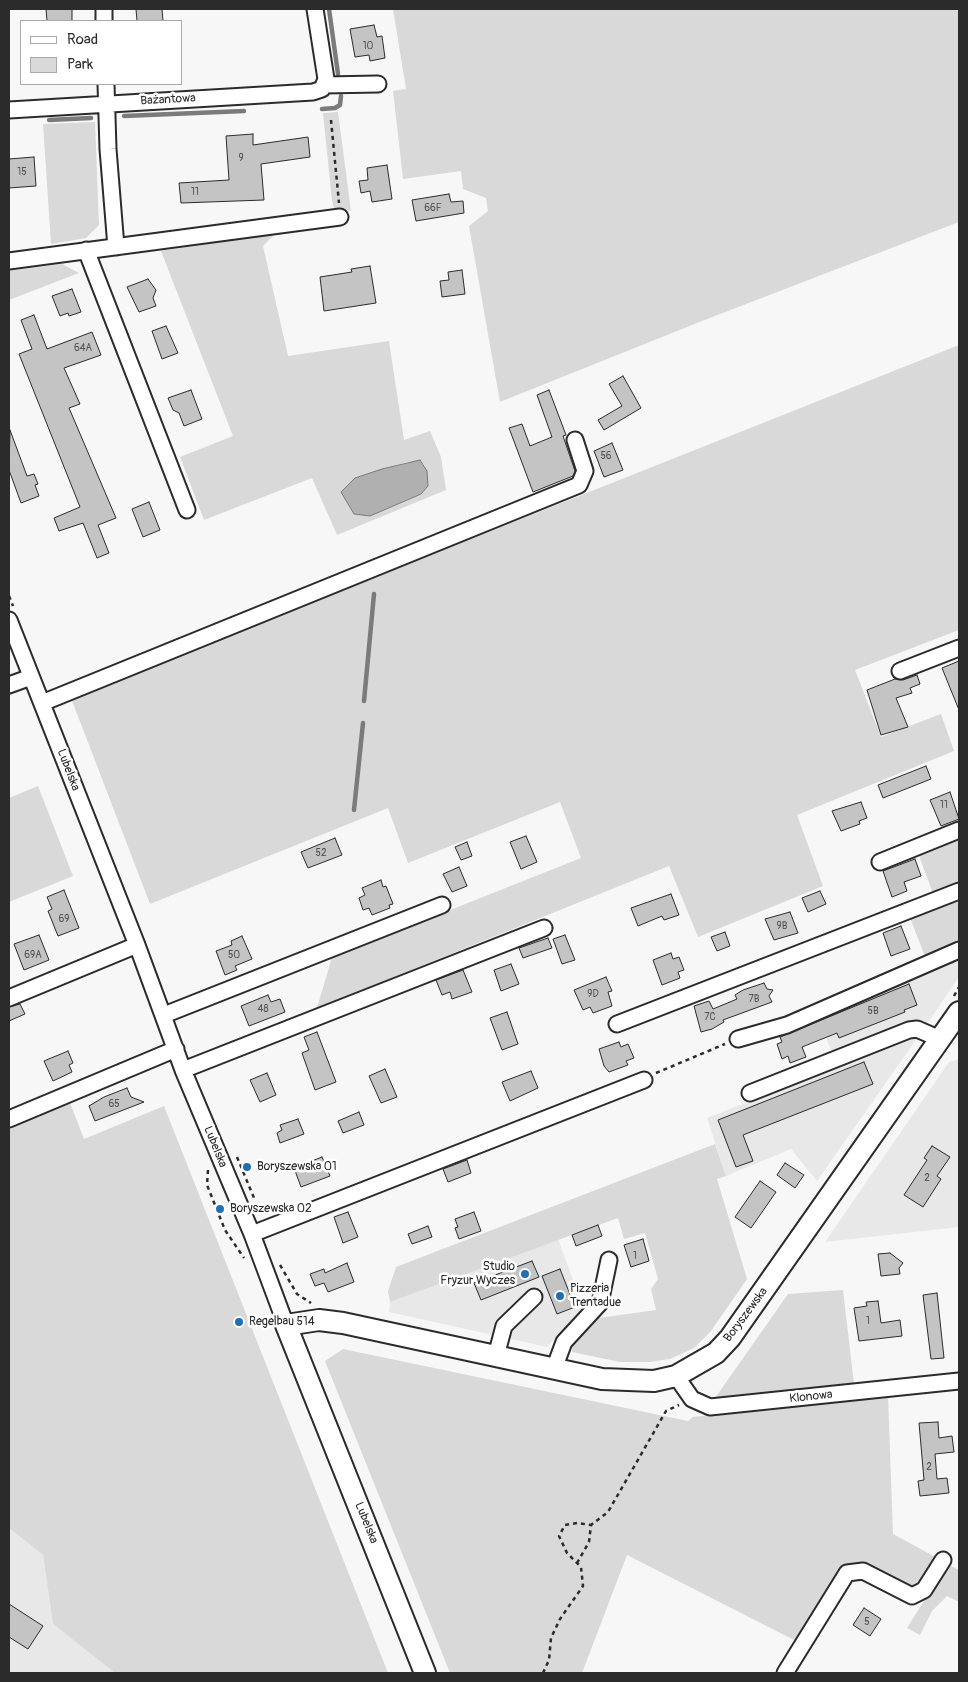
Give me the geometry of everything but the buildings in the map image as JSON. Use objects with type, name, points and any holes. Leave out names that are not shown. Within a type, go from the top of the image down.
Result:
[{"type":"main road","name":"Boryszewska","points":[[286,1325],[330,1320],[554,1369],[626,1381],[654,1381],[676,1376],[716,1353],[730,1338],[940,1038],[954,1007]]},
{"type":"main road","name":"Lubelska","points":[[286,1325],[425,1673]]},
{"type":"street","points":[[315,9],[326,79],[324,85]]},
{"type":"street","name":"Bażantowa","points":[[9,110],[313,92],[324,85],[378,84]]},
{"type":"street","points":[[106,85],[116,247]]},
{"type":"street","points":[[9,261],[340,217]]},
{"type":"street","points":[[86,250],[187,510]]},
{"type":"street","points":[[42,704],[579,485],[586,471],[575,440]]},
{"type":"street","name":"Lubelska","points":[[9,620],[137,944],[176,1050],[252,1234],[286,1325]]},
{"type":"street","points":[[900,672],[959,648]]},
{"type":"street","points":[[9,685],[31,677]]},
{"type":"street","points":[[880,862],[959,830]]},
{"type":"street","points":[[617,1024],[959,891]]},
{"type":"street","points":[[164,1015],[442,905]]},
{"type":"street","points":[[184,1070],[544,928]]},
{"type":"street","points":[[9,998],[137,944]]},
{"type":"street","points":[[738,1039],[787,1025],[959,950]]},
{"type":"street","points":[[750,1093],[909,1030],[917,1029],[940,1038]]},
{"type":"street","points":[[9,1119],[176,1050]]},
{"type":"street","points":[[252,1234],[644,1080]]},
{"type":"street","points":[[554,1369],[564,1342],[600,1303],[609,1260]]},
{"type":"street","points":[[496,1356],[504,1326],[534,1297]]},
{"type":"street","points":[[676,1376],[692,1399]]},
{"type":"street","name":"Klonowa","points":[[692,1399],[710,1407],[959,1381]]},
{"type":"street","points":[[786,1673],[847,1573],[863,1571],[912,1596],[924,1590],[944,1560]]},
{"type":"path","points":[[331,120],[340,217]]},
{"type":"path","points":[[954,1007],[959,987]]},
{"type":"path","points":[[644,1080],[650,1075],[738,1039]]},
{"type":"path","points":[[280,1264],[297,1294],[313,1304]]},
{"type":"path","points":[[543,1673],[549,1660],[551,1638],[560,1619],[583,1586],[581,1567],[567,1553],[558,1536],[565,1525],[577,1523],[591,1525],[608,1512],[666,1411],[692,1399]]},
{"type":"path","points":[[577,1563],[589,1542],[591,1525]]},
{"type":"shaded area","points":[[420,460],[427,471],[428,486],[421,494],[370,516],[354,514],[341,492],[355,478]]},
{"type":"shaded area","points":[[959,956],[959,977],[927,1024],[906,1027],[833,1056],[817,1012]]},
{"type":"shaded area","points":[[920,1034],[817,1181],[791,1149],[726,1176],[707,1118]]},
{"type":"shaded area","points":[[959,1059],[959,1227],[825,1242],[949,1062]]},
{"type":"shaded area","points":[[558,1239],[583,1307],[547,1347],[389,1312],[390,1302]]},
{"type":"shaded area","points":[[9,1528],[43,1555],[53,1624],[115,1673],[9,1673]]},
{"type":"green space","points":[[393,9],[959,9],[959,222],[702,321],[500,402],[469,226],[488,211],[486,198],[463,189],[461,171],[403,179],[393,91],[406,89]]},
{"type":"green space","points":[[338,112],[351,211],[334,208],[332,201],[323,113]]},
{"type":"green space","points":[[95,122],[99,225],[86,238],[51,244],[43,124]]},
{"type":"green space","points":[[275,234],[263,246],[288,356],[389,341],[404,440],[430,431],[441,457],[446,490],[337,535],[312,478],[204,520],[180,457],[233,436],[161,251]],"holes":[[[407,462],[424,464],[428,485],[421,494],[390,506],[355,479]]]},
{"type":"green space","points":[[62,264],[79,273],[9,300],[9,271]]},
{"type":"green space","points":[[959,345],[959,630],[855,670],[881,737],[941,714],[954,751],[797,815],[823,886],[698,937],[669,866],[317,1008],[332,957],[581,858],[560,802],[408,863],[388,808],[150,904],[71,698]]},
{"type":"green space","points":[[38,786],[73,876],[9,902],[9,798]]},
{"type":"green space","points":[[959,836],[959,886],[934,896],[918,853]]},
{"type":"green space","points":[[959,896],[959,946],[926,959],[909,915]]},
{"type":"green space","points":[[69,1100],[84,1139],[164,1106],[388,1673],[115,1673],[53,1624],[43,1555],[9,1528],[9,1125]]},
{"type":"green space","points":[[715,1144],[726,1176],[717,1179],[747,1279],[711,1331],[694,1348],[670,1359],[650,1362],[620,1362],[572,1352],[573,1337],[591,1319],[656,1310],[651,1289],[658,1279],[645,1233],[624,1239],[618,1218],[390,1302],[388,1291],[396,1267]]},
{"type":"green space","points":[[843,1290],[854,1384],[713,1401],[788,1294]]},
{"type":"green space","points":[[343,1349],[688,1421],[693,1417],[888,1395],[893,1534],[939,1559],[923,1584],[907,1588],[844,1570],[800,1643],[627,1555],[582,1673],[450,1673],[325,1361]]},
{"type":"green space","points":[[947,1564],[959,1570],[959,1602],[947,1596],[932,1611],[920,1635],[907,1628]]},
{"type":"waterway","points":[[329,9],[338,74]]},
{"type":"waterway","points":[[322,109],[335,108],[340,105],[341,96]]},
{"type":"waterway","points":[[124,116],[244,111]]},
{"type":"waterway","points":[[49,120],[91,118]]},
{"type":"waterway","points":[[364,701],[374,594]]},
{"type":"waterway","points":[[354,810],[363,723]]},
{"type":"place","name":"Boryszewska 01","points":[[247,1167]]},
{"type":"place","name":"Boryszewska 02","points":[[220,1209]]},
{"type":"place","name":"Studio Fryzur Wyczes","points":[[525,1274]]},
{"type":"place","name":"Pizzeria Trentadue","points":[[560,1296]]},
{"type":"place","name":"Regelbau 514","points":[[239,1322]]}]
